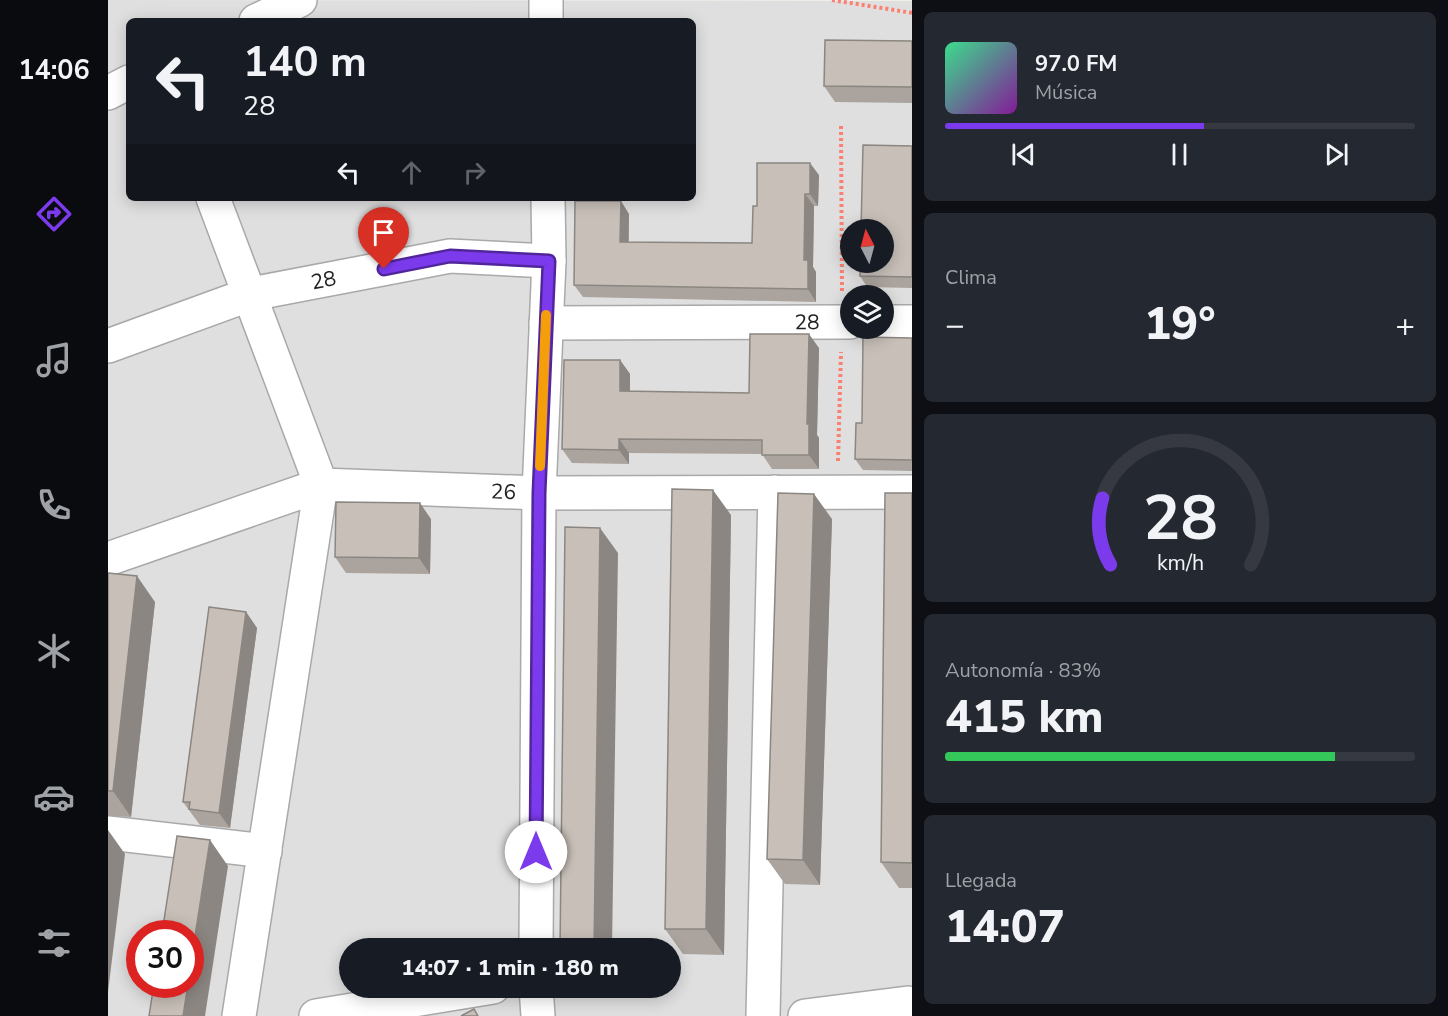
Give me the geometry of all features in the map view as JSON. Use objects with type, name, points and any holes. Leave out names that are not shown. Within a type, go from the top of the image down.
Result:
[{"type":"street","points":[[262,18],[300,0]]},
{"type":"street","points":[[546,0],[546,18]]},
{"type":"street","points":[[108,93],[126,84]]},
{"type":"street","points":[[214,201],[321,485],[239,1016]]},
{"type":"street","points":[[536,938],[539,493],[549,261],[548,201]]},
{"type":"street","name":"28","points":[[108,346],[251,294],[450,256],[549,261]]},
{"type":"street","name":"28","points":[[546,323],[840,322]]},
{"type":"street","points":[[894,322],[912,322]]},
{"type":"street","name":"26","points":[[108,559],[321,485],[539,493],[912,492]]},
{"type":"street","points":[[763,1016],[775,492]]},
{"type":"street","points":[[108,833],[265,851]]},
{"type":"street","points":[[316,1016],[426,998]]},
{"type":"street","points":[[537,998],[538,1016]]},
{"type":"street","points":[[805,1016],[904,1003]]},
{"type":"path","points":[[832,0],[912,13]]},
{"type":"shaded area","points":[[108,0],[912,1],[912,1016],[108,1016]]},
{"type":"building","points":[[825,40],[912,41],[912,87],[824,86]]},
{"type":"building","points":[[863,145],[912,146],[912,277],[860,276],[860,273],[894,273],[894,219],[861,219]]},
{"type":"building","points":[[757,163],[810,163],[810,194],[805,194],[804,260],[808,260],[808,289],[574,285],[575,201],[621,201],[620,242],[752,243],[753,206],[757,206]]},
{"type":"building","points":[[750,334],[809,334],[807,424],[809,424],[809,455],[762,455],[762,440],[619,439],[619,450],[562,449],[564,360],[620,360],[620,391],[749,393]]},
{"type":"building","points":[[912,338],[912,460],[855,459],[856,423],[862,423],[863,339]]},
{"type":"building","points":[[672,489],[713,490],[706,929],[665,929]]},
{"type":"building","points":[[778,493],[814,494],[803,860],[767,859]]},
{"type":"building","points":[[885,493],[912,493],[912,863],[881,862]]},
{"type":"building","points":[[336,502],[420,503],[419,558],[335,557]]},
{"type":"building","points":[[565,527],[600,528],[594,938],[560,938]]},
{"type":"building","points":[[108,573],[137,576],[113,791],[108,791]]},
{"type":"building","points":[[209,607],[246,612],[219,813],[189,809],[190,802],[183,802]]},
{"type":"building","points":[[177,836],[210,840],[198,920],[164,920]]},
{"type":"building","points":[[152,998],[186,998],[183,1016],[149,1016]]},
{"type":"building","points":[[474,1009],[478,1016],[461,1016]]},
{"type":"slow traffic","points":[[540,466],[546,315]]},
{"type":"route","points":[[384,269],[450,256],[549,261],[539,493],[536,852]]}]
